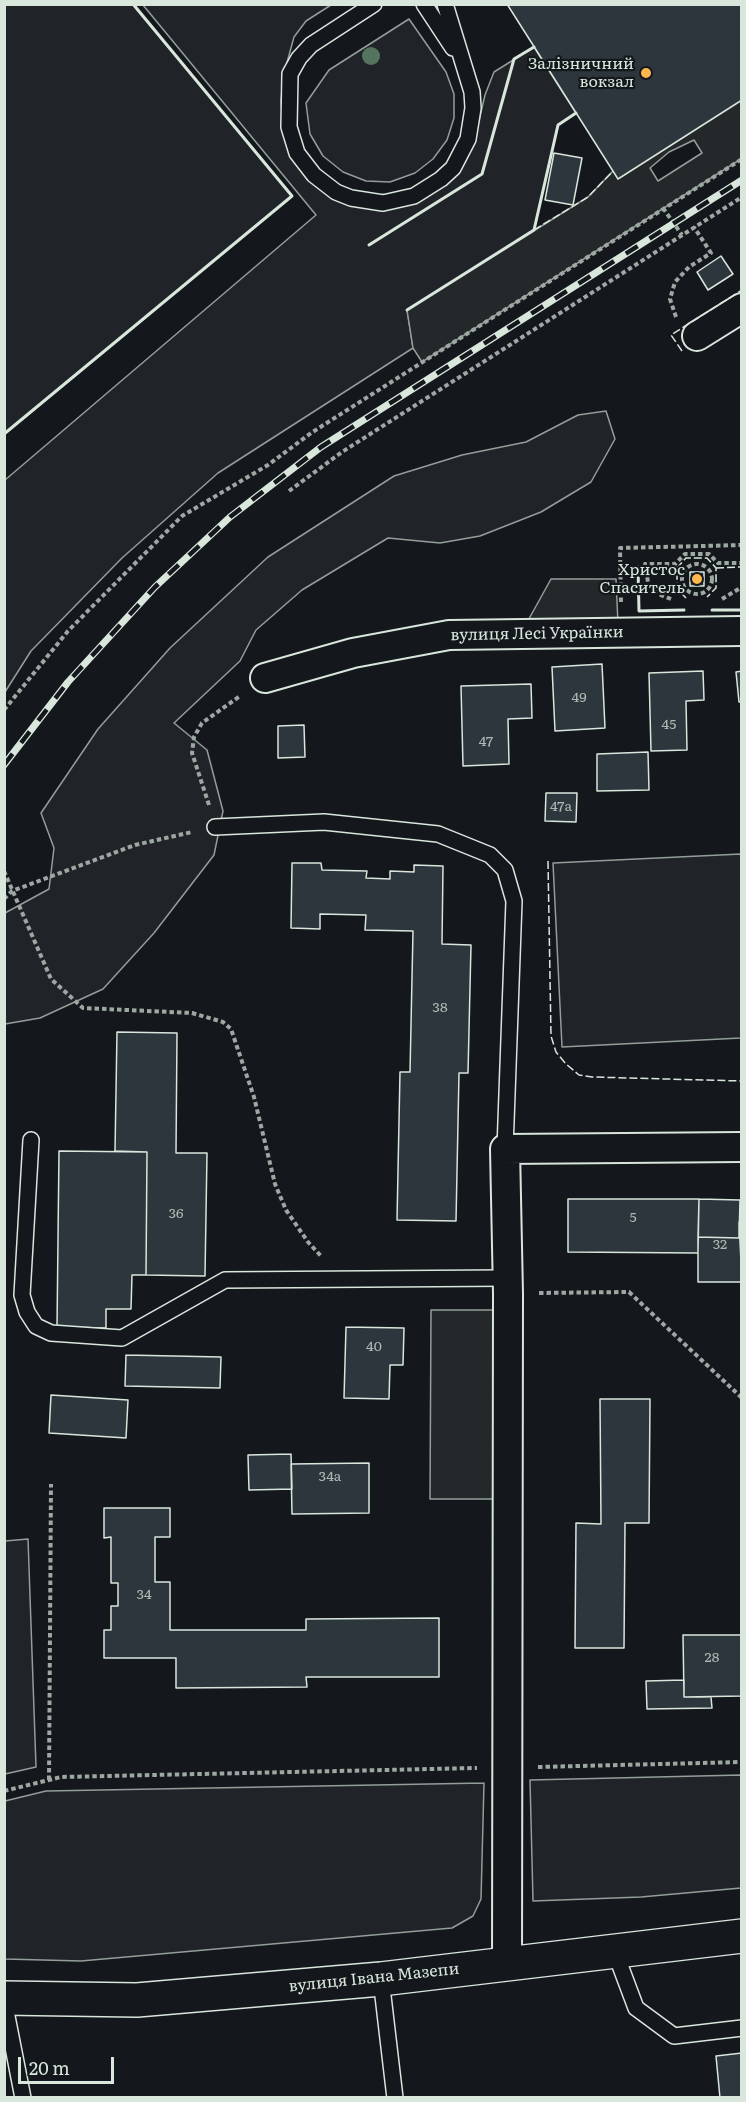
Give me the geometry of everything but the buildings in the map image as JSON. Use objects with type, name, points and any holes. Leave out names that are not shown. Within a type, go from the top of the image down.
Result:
[{"type":"street","points":[[698,336],[741,308]]},
{"type":"street","name":"вулиця Лесі Українки","points":[[265,678],[353,653],[449,635],[741,631]]},
{"type":"street","points":[[507,1964],[505,1149],[741,1147]]},
{"type":"street","name":"вулиця Івана Мазепи","points":[[4,1999],[137,2000],[381,1979],[741,1936]]},
{"type":"lane","points":[[374,4],[311,45],[299,58],[290,74],[289,127],[297,153],[314,175],[336,192],[367,202],[399,201],[414,196],[441,179],[453,168],[468,139],[472,124],[472,92],[445,4]]},
{"type":"lane","points":[[424,4],[462,60]]},
{"type":"lane","points":[[215,827],[324,822],[438,834],[490,855],[505,870],[514,901],[505,1149]]},
{"type":"lane","points":[[31,1140],[22,1295],[27,1312],[36,1326],[51,1333],[122,1338],[225,1280],[345,1279],[507,1286]]},
{"type":"lane","points":[[615,1952],[636,2008],[674,2036],[741,2028]]},
{"type":"lane","points":[[381,1979],[395,2097]]},
{"type":"lane","points":[[4,1999],[23,2097]]},
{"type":"path","points":[[4,710],[68,631],[182,516],[268,465],[311,433],[741,159]]},
{"type":"path","points":[[289,491],[342,452],[741,197]]},
{"type":"path","points":[[663,208],[682,236]]},
{"type":"path","points":[[694,228],[711,253],[689,267],[675,282],[670,299],[676,320],[698,336]]},
{"type":"path","points":[[622,632],[620,548],[741,545]]},
{"type":"path","points":[[674,600],[658,594],[648,582],[645,564],[675,564],[685,554],[709,554],[718,563],[741,563]]},
{"type":"path","points":[[689,565],[704,565],[711,571],[711,588],[704,593],[689,593],[683,587],[683,571],[689,565]]},
{"type":"path","points":[[719,600],[741,587]]},
{"type":"path","points":[[4,899],[12,891],[135,845],[215,827],[192,753],[194,737],[202,723],[265,678]]},
{"type":"path","points":[[4,871],[51,979],[83,1008],[192,1013],[223,1022],[231,1029],[254,1097],[275,1184],[286,1210],[308,1242],[345,1279]]},
{"type":"path","points":[[507,1286],[629,1292],[706,1362],[741,1398]]},
{"type":"path","points":[[49,1780],[51,1484]]},
{"type":"path","points":[[4,1791],[61,1777],[741,1762]]},
{"type":"shaded area","points":[[5,4],[133,5],[292,196],[5,434]]},
{"type":"shaded area","points":[[143,5],[331,5],[306,21],[294,37],[283,77],[281,102],[284,132],[312,178],[376,207],[458,171],[474,142],[485,95],[494,72],[534,47],[576,113],[558,125],[534,230],[407,310],[413,348],[218,473],[122,558],[31,651],[5,692],[5,480],[316,215]]},
{"type":"shaded area","points":[[409,19],[446,72],[454,94],[454,118],[447,140],[433,159],[415,173],[390,182],[366,181],[343,172],[323,156],[310,134],[306,103],[329,70]]},
{"type":"shaded area","points":[[741,100],[741,159],[422,362],[413,348],[407,310],[588,197],[613,171]],"holes":[[[694,140],[702,153],[658,181],[650,168],[669,152]]]},
{"type":"shaded area","points":[[606,411],[615,439],[591,482],[541,512],[480,536],[440,543],[388,538],[302,590],[256,630],[240,661],[174,723],[207,750],[223,811],[214,855],[154,933],[103,989],[40,1018],[5,1024],[5,913],[49,889],[54,848],[41,813],[98,729],[170,648],[268,557],[394,476],[462,455],[526,442],[578,415]]},
{"type":"shaded area","points":[[551,579],[616,579],[618,624],[525,626]]},
{"type":"shaded area","points":[[741,854],[741,1038],[562,1047],[553,863]]},
{"type":"shaded area","points":[[431,1310],[508,1310],[508,1499],[430,1499]]},
{"type":"shaded area","points":[[28,1539],[36,1767],[5,1774],[5,1541]]},
{"type":"shaded area","points":[[741,1775],[741,1888],[641,1897],[533,1901],[530,1780]]},
{"type":"shaded area","points":[[484,1783],[481,1899],[473,1916],[452,1928],[81,1961],[5,1959],[5,1801],[46,1791]]},
{"type":"railway","points":[[4,765],[68,682],[155,587],[230,517],[321,447],[742,180]]},
{"type":"fence","points":[[534,230],[588,197],[613,171]]},
{"type":"fence","points":[[682,351],[671,335],[742,290]]},
{"type":"fence","points":[[686,598],[677,589],[677,568],[686,558],[707,558],[716,568],[716,588],[707,597]]},
{"type":"fence","points":[[716,568],[741,567]]},
{"type":"fence","points":[[548,861],[551,1036],[556,1052],[566,1064],[579,1075],[592,1077],[742,1081]]},
{"type":"wall","points":[[4,434],[292,196],[133,4]]},
{"type":"wall","points":[[369,245],[482,174],[514,59],[534,47]]},
{"type":"wall","points":[[407,310],[534,230],[558,125],[576,113]]},
{"type":"wall","points":[[638,567],[639,611],[684,610]]},
{"type":"wall","points":[[653,567],[677,568]]},
{"type":"wall","points":[[712,610],[742,610]]},
{"type":"place","name":"Залізничний вокзал","points":[[646,73]]},
{"type":"place","name":"Христос Спаситель","points":[[697,579]]}]
